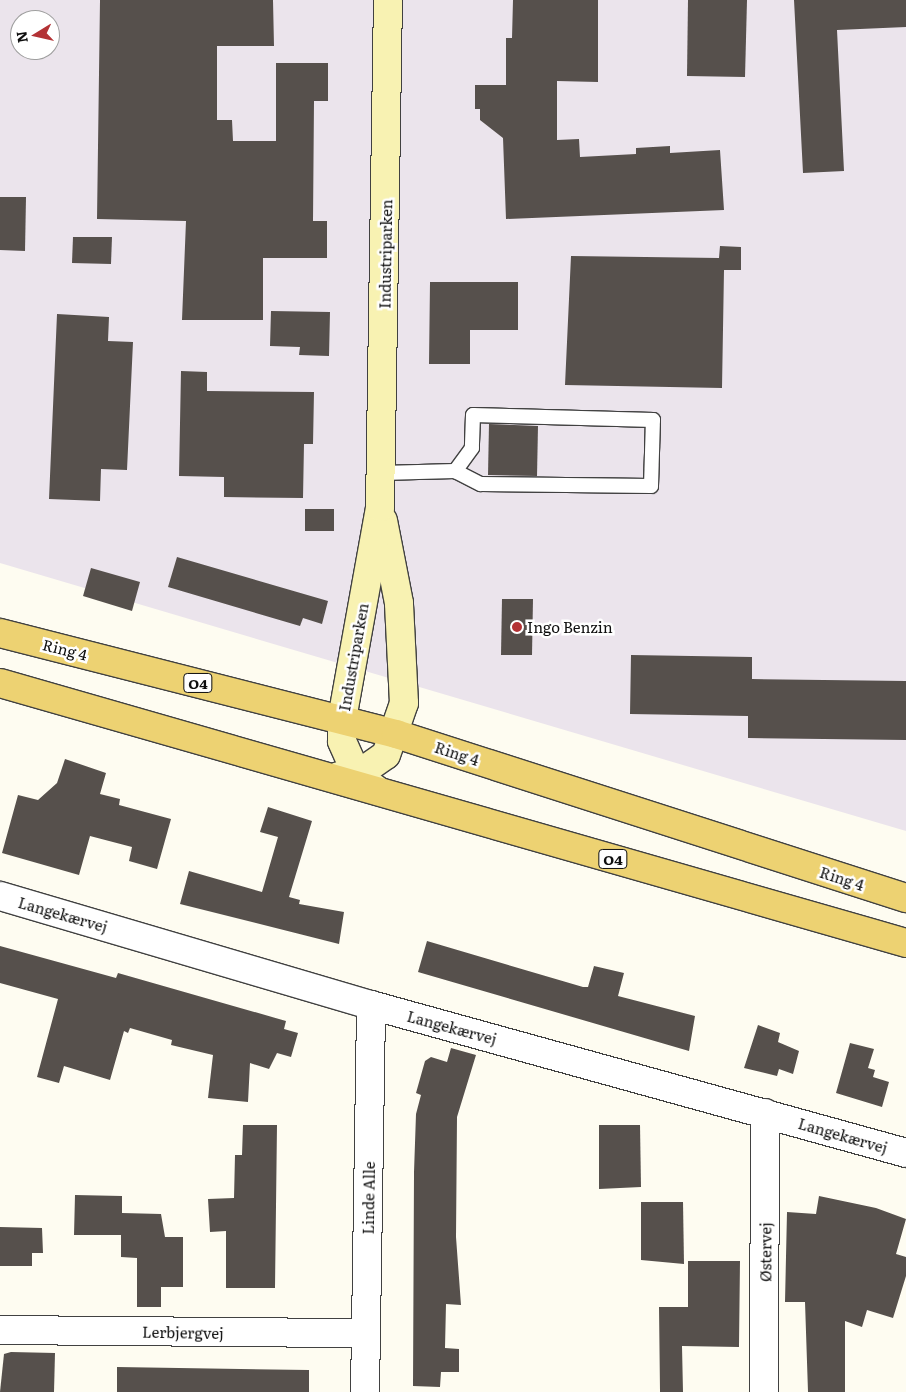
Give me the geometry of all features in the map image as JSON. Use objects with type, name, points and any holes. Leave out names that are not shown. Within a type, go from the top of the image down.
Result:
[{"type":"main road","name":"Ring 4","points":[[0,633],[396,734],[906,898]]},
{"type":"main road","name":"O4","points":[[0,683],[321,774],[367,783],[906,943]]},
{"type":"street","name":"Industriparken","points":[[380,508],[399,603],[404,703],[396,734],[386,755],[367,783],[342,741],[342,719],[380,508],[388,0]]},
{"type":"street","name":"Langekærvej","points":[[0,896],[371,1005],[906,1153]]},
{"type":"street","name":"Linde Alle","points":[[366,1392],[371,1005]]},
{"type":"street","name":"Østervej","points":[[764,1392],[765,1113]]},
{"type":"street","name":"Lerbjergvej","points":[[0,1330],[366,1334]]},
{"type":"lane","points":[[382,473],[455,471],[481,484],[651,486],[653,420],[473,415],[472,448],[455,471]]},
{"type":"shaded area","points":[[0,0],[906,0],[906,831],[0,563]]},
{"type":"building","points":[[100,0],[273,0],[274,46],[217,46],[217,120],[232,120],[233,141],[276,141],[276,63],[328,63],[328,101],[314,101],[313,221],[327,221],[327,258],[263,258],[263,320],[182,320],[186,221],[97,219]]},
{"type":"building","points":[[513,0],[598,0],[598,82],[557,81],[557,140],[579,139],[580,157],[636,154],[636,148],[670,146],[670,153],[720,150],[724,210],[506,219],[503,138],[480,120],[480,109],[475,109],[475,85],[506,85],[506,38],[512,38]]},
{"type":"building","points":[[688,0],[747,0],[745,77],[687,76]]},
{"type":"building","points":[[794,0],[906,0],[906,27],[837,30],[844,171],[803,173]]},
{"type":"building","points":[[0,197],[26,197],[25,251],[0,250]]},
{"type":"building","points":[[73,237],[112,237],[111,264],[72,263]]},
{"type":"building","points":[[720,246],[741,247],[741,270],[724,270],[722,388],[565,385],[571,256],[719,258]]},
{"type":"building","points":[[430,282],[518,282],[518,330],[470,330],[470,364],[429,364]]},
{"type":"building","points":[[271,311],[330,312],[329,356],[299,355],[300,347],[270,346]]},
{"type":"building","points":[[57,314],[109,317],[108,341],[133,342],[127,470],[101,469],[100,501],[49,499]]},
{"type":"building","points":[[181,371],[207,372],[207,391],[314,392],[313,444],[304,444],[303,498],[224,497],[224,477],[179,476]]},
{"type":"building","points":[[489,424],[538,426],[537,476],[488,475]]},
{"type":"building","points":[[305,509],[334,509],[334,531],[305,531]]},
{"type":"building","points":[[177,557],[328,601],[322,624],[303,618],[300,626],[168,587]]},
{"type":"building","points":[[91,568],[140,582],[132,611],[83,596]]},
{"type":"building","name":"Ingo Benzin","points":[[502,599],[533,599],[532,655],[501,655]]},
{"type":"building","points":[[631,655],[752,657],[752,679],[906,681],[906,740],[748,738],[748,716],[630,714]]},
{"type":"building","points":[[65,759],[106,773],[100,794],[120,799],[119,805],[171,819],[157,869],[129,861],[132,847],[90,836],[79,875],[2,853],[18,795],[38,800],[57,783]]},
{"type":"building","points":[[268,807],[312,821],[289,897],[300,900],[299,904],[344,912],[339,944],[180,904],[189,871],[262,892],[278,837],[260,832]]},
{"type":"building","points":[[427,941],[583,987],[588,987],[594,966],[624,973],[618,996],[695,1016],[689,1051],[418,972]]},
{"type":"building","points":[[0,946],[116,978],[118,973],[286,1021],[284,1029],[298,1033],[291,1057],[277,1053],[269,1069],[250,1063],[248,1102],[208,1098],[213,1055],[171,1045],[172,1040],[130,1028],[128,1033],[124,1031],[110,1080],[64,1066],[59,1083],[37,1077],[58,999],[0,983]]},
{"type":"building","points":[[758,1025],[780,1033],[778,1042],[799,1051],[793,1074],[779,1069],[777,1076],[744,1068]]},
{"type":"building","points":[[850,1043],[874,1049],[868,1068],[875,1070],[873,1077],[889,1082],[882,1107],[836,1093]]},
{"type":"building","points":[[451,1048],[476,1055],[457,1117],[456,1237],[461,1305],[446,1304],[445,1348],[459,1349],[459,1372],[441,1372],[440,1387],[413,1386],[414,1172],[416,1114],[421,1095],[416,1093],[425,1061],[431,1057],[447,1062]]},
{"type":"building","points":[[243,1125],[277,1125],[275,1288],[226,1288],[226,1231],[210,1232],[208,1199],[234,1198],[235,1155],[242,1155]]},
{"type":"building","points":[[599,1125],[640,1125],[641,1187],[599,1189]]},
{"type":"building","points":[[75,1195],[122,1196],[122,1213],[161,1214],[165,1237],[183,1237],[183,1287],[161,1287],[161,1307],[137,1307],[137,1258],[121,1257],[121,1235],[74,1235]]},
{"type":"building","points":[[819,1196],[876,1208],[906,1219],[896,1254],[906,1257],[906,1276],[893,1318],[867,1310],[862,1327],[845,1321],[845,1392],[808,1392],[805,1302],[785,1302],[787,1212],[816,1214]]},
{"type":"building","points":[[641,1202],[683,1202],[684,1264],[641,1260]]},
{"type":"building","points":[[0,1227],[42,1228],[43,1253],[32,1253],[32,1266],[0,1266]]},
{"type":"building","points":[[688,1261],[740,1261],[739,1347],[682,1346],[683,1392],[660,1392],[659,1307],[688,1307]]},
{"type":"building","points":[[11,1352],[55,1353],[54,1392],[0,1392],[4,1354]]},
{"type":"building","points":[[117,1367],[309,1370],[309,1392],[117,1392]]},
{"type":"place","name":"Ingo Benzin","points":[[517,627]]}]
